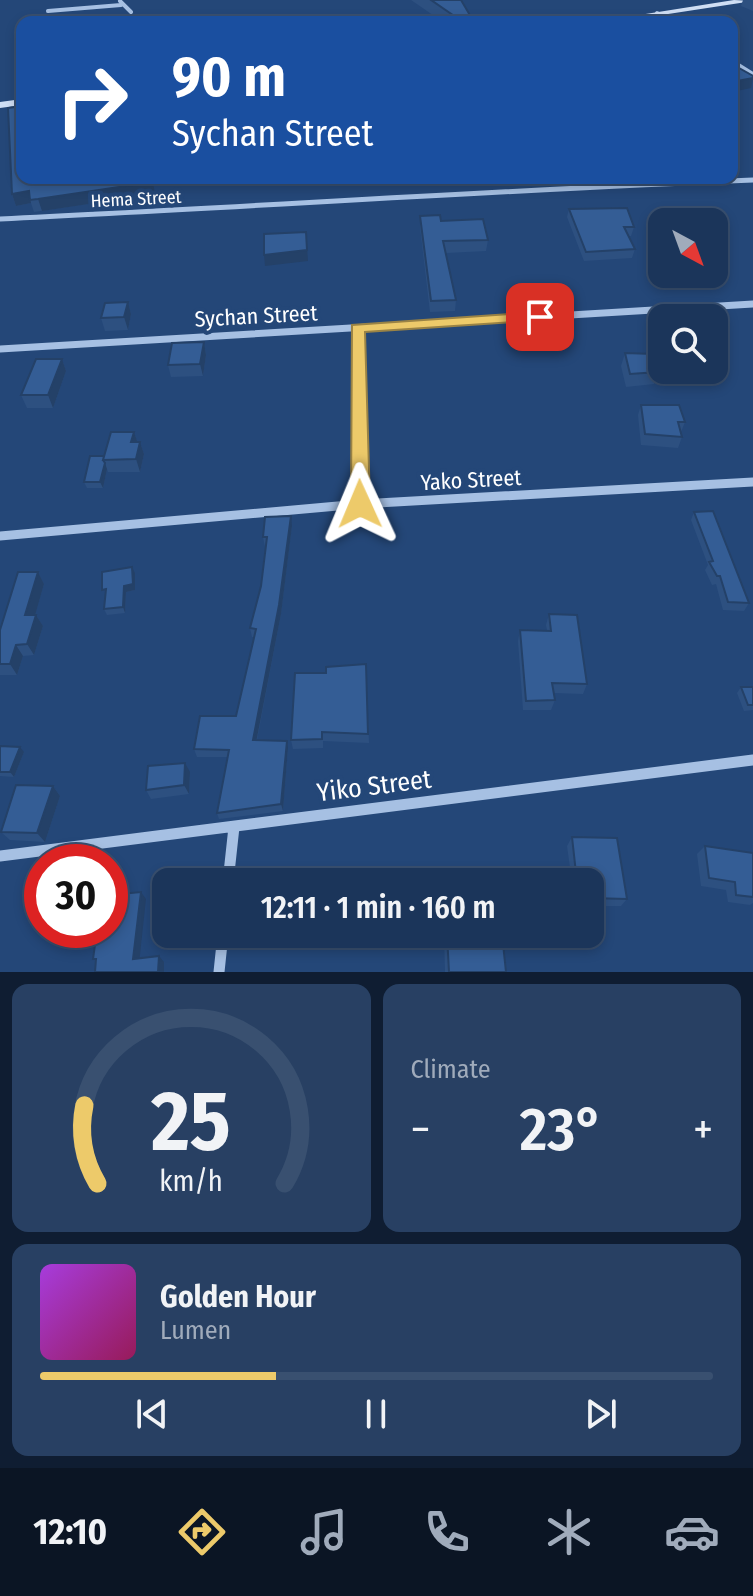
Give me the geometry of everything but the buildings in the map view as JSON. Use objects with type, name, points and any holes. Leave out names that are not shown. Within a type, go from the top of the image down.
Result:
[{"type":"street","points":[[638,16],[750,0]]},
{"type":"street","points":[[48,11],[120,2],[131,12]]},
{"type":"street","points":[[657,13],[662,16]]},
{"type":"street","name":"Hema Street","points":[[0,219],[650,184]]},
{"type":"street","name":"Sychan Street","points":[[0,349],[753,304]]},
{"type":"street","points":[[357,328],[360,504]]},
{"type":"street","name":"Yako Street","points":[[0,536],[360,504],[753,482]]},
{"type":"street","name":"Yiko Street","points":[[0,856],[753,760]]},
{"type":"street","points":[[230,868],[234,827]]},
{"type":"street","points":[[219,972],[222,948]]},
{"type":"route","points":[[360,504],[357,328],[540,317]]}]
